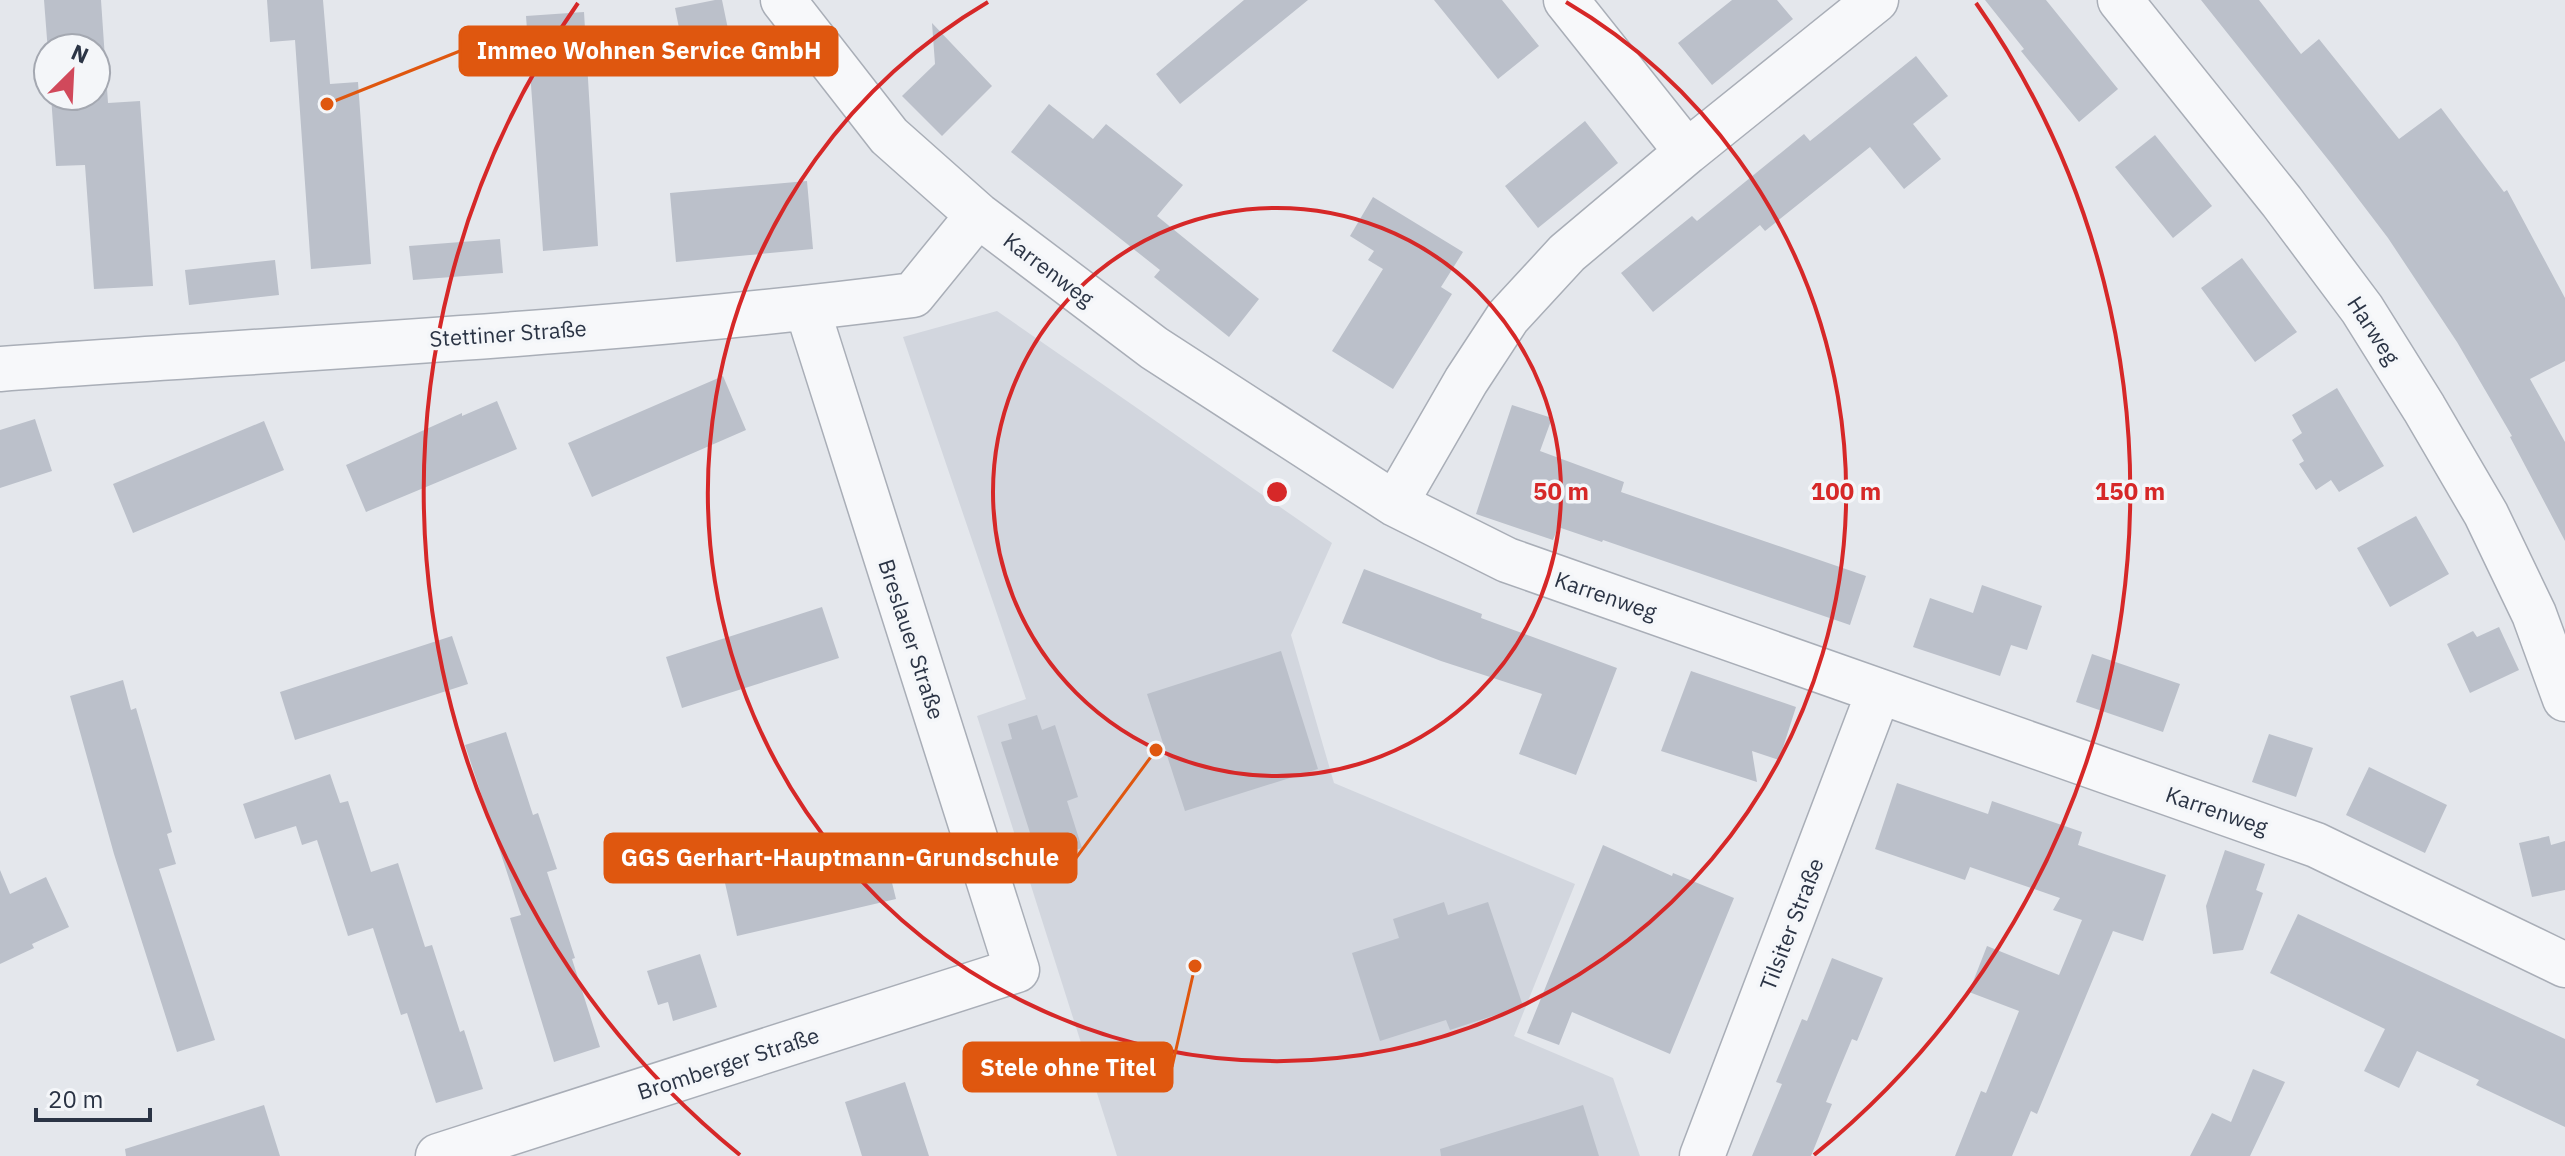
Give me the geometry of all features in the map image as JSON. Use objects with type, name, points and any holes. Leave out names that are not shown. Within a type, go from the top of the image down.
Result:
[{"type":"street","name":"Karrenweg","points":[[783,0],[889,136],[978,215],[1154,348],[1395,504],[1507,560],[2316,845],[2565,965]]},
{"type":"street","points":[[1566,0],[1687,152]]},
{"type":"street","points":[[1395,504],[1466,381],[1508,317],[1567,253],[1876,0]]},
{"type":"street","name":"Harweg","points":[[2120,0],[2282,202],[2369,321],[2486,514],[2534,614],[2565,699]]},
{"type":"street","name":"Stettiner Straße","points":[[0,369],[593,327],[913,295],[978,215]]},
{"type":"street","name":"Breslauer Straße","points":[[807,308],[1017,970]]},
{"type":"street","name":"Tilsiter Straße","points":[[1702,1156],[1879,691]]},
{"type":"street","name":"Bromberger Straße","points":[[438,1156],[1017,970]]},
{"type":"shaded area","points":[[997,311],[1332,543],[1291,635],[1334,783],[1575,884],[1514,1036],[1613,1078],[1640,1156],[1117,1156],[977,716],[1026,699],[903,337]]},
{"type":"building","points":[[44,0],[101,0],[103,32],[46,32]]},
{"type":"building","points":[[267,0],[323,0],[330,84],[358,82],[371,264],[311,269],[295,40],[270,42]]},
{"type":"building","points":[[722,0],[734,58],[687,68],[675,8]]},
{"type":"building","points":[[1244,0],[1308,0],[1180,104],[1156,74]]},
{"type":"building","points":[[1434,0],[1502,0],[1539,46],[1498,79]]},
{"type":"building","points":[[1732,0],[1777,0],[1793,19],[1712,85],[1678,43]]},
{"type":"building","points":[[1985,0],[2046,0],[2118,89],[2079,122],[2021,51],[2024,49]]},
{"type":"building","points":[[2201,0],[2259,0],[2301,54],[2319,39],[2399,139],[2441,108],[2504,192],[2507,190],[2565,298],[2565,361],[2530,379],[2565,442],[2565,541],[2512,436],[2457,342],[2388,238]]},
{"type":"building","points":[[584,12],[598,246],[543,251],[526,16]]},
{"type":"building","points":[[932,23],[992,86],[942,136],[902,96],[935,64]]},
{"type":"building","points":[[1916,56],[1948,96],[1913,124],[1941,159],[1904,189],[1870,147],[1765,231],[1760,225],[1653,312],[1621,273],[1692,216],[1697,221],[1804,134],[1810,141]]},
{"type":"building","points":[[140,101],[153,286],[94,289],[85,165],[56,166],[52,112],[112,112],[112,103]]},
{"type":"building","points":[[1049,104],[1093,139],[1106,124],[1183,185],[1157,216],[1259,299],[1229,337],[1154,277],[1160,270],[1011,152]]},
{"type":"building","points":[[1585,121],[1618,163],[1538,228],[1505,186]]},
{"type":"building","points":[[2155,135],[2212,206],[2173,238],[2115,167]]},
{"type":"building","points":[[807,181],[813,249],[676,262],[670,193]]},
{"type":"building","points":[[1373,197],[1463,252],[1441,287],[1452,294],[1393,389],[1332,351],[1383,269],[1368,260],[1374,251],[1350,236]]},
{"type":"building","points":[[500,239],[503,273],[413,280],[409,246]]},
{"type":"building","points":[[2242,258],[2297,332],[2255,362],[2201,288]]},
{"type":"building","points":[[275,260],[279,295],[189,305],[185,270]]},
{"type":"building","points":[[723,376],[746,430],[592,497],[568,443]]},
{"type":"building","points":[[2337,388],[2384,466],[2339,492],[2331,480],[2316,490],[2299,464],[2304,461],[2292,440],[2302,433],[2292,415]]},
{"type":"building","points":[[497,401],[517,449],[366,512],[346,465],[462,413],[462,416]]},
{"type":"building","points":[[1512,405],[1552,418],[1540,451],[1624,482],[1621,492],[1866,576],[1850,625],[1603,540],[1558,527],[1553,540],[1476,514]]},
{"type":"building","points":[[35,419],[52,471],[0,488],[0,430]]},
{"type":"building","points":[[264,421],[284,470],[133,533],[113,484]]},
{"type":"building","points":[[2416,516],[2449,574],[2390,607],[2357,548]]},
{"type":"building","points":[[1364,569],[1482,614],[1481,618],[1617,668],[1576,775],[1519,754],[1542,694],[1441,661],[1342,623]]},
{"type":"building","points":[[1982,585],[2042,606],[2027,650],[2011,645],[2000,676],[1913,647],[1930,598],[1973,613]]},
{"type":"building","points":[[822,607],[839,658],[682,708],[666,657]]},
{"type":"building","points":[[2499,627],[2519,670],[2470,693],[2447,644],[2473,631],[2477,637]]},
{"type":"building","points":[[452,636],[468,684],[295,740],[280,692]]},
{"type":"building","points":[[1281,651],[1318,769],[1185,811],[1147,694]]},
{"type":"building","points":[[2092,654],[2180,684],[2163,732],[2076,702]]},
{"type":"building","points":[[1691,671],[1796,707],[1779,760],[1752,751],[1757,782],[1661,751]]},
{"type":"building","points":[[123,680],[131,710],[136,708],[172,832],[167,834],[176,864],[159,869],[215,1040],[177,1052],[114,854],[70,696]]},
{"type":"building","points":[[1037,715],[1042,730],[1055,725],[1078,797],[1067,801],[1082,848],[1039,861],[1001,742],[1012,739],[1008,724]]},
{"type":"building","points":[[506,732],[533,815],[538,813],[557,869],[547,872],[600,1047],[554,1062],[510,918],[521,915],[465,745]]},
{"type":"building","points":[[2269,734],[2313,748],[2296,797],[2252,782]]},
{"type":"building","points":[[2369,767],[2447,805],[2425,853],[2346,815]]},
{"type":"building","points":[[330,774],[340,803],[348,801],[371,872],[398,863],[425,947],[432,945],[460,1032],[464,1030],[483,1089],[436,1103],[407,1013],[401,1015],[373,928],[348,936],[317,840],[302,845],[296,826],[255,839],[243,804]]},
{"type":"building","points":[[1897,783],[1988,814],[1992,801],[2082,832],[2078,845],[2166,875],[2143,941],[2113,931],[2037,1114],[2031,1111],[2012,1156],[1955,1156],[1981,1091],[1986,1093],[2019,1011],[1969,992],[1987,946],[2059,975],[2082,920],[2053,910],[2060,898],[1970,867],[1965,880],[1875,849]]},
{"type":"building","points":[[2549,836],[2551,845],[2565,841],[2565,890],[2532,897],[2519,843]]},
{"type":"building","points":[[1603,845],[1672,876],[1673,873],[1734,898],[1670,1054],[1572,1012],[1559,1045],[1527,1033]]},
{"type":"building","points":[[883,846],[896,899],[737,936],[725,883]]},
{"type":"building","points":[[2225,850],[2265,864],[2256,890],[2263,893],[2243,950],[2213,954],[2206,906]]},
{"type":"building","points":[[0,870],[10,894],[46,877],[69,927],[32,944],[34,948],[0,964]]},
{"type":"building","points":[[1444,902],[1448,915],[1488,902],[1523,1006],[1450,1030],[1446,1020],[1380,1041],[1352,953],[1399,938],[1393,919]]},
{"type":"building","points":[[2298,914],[2565,1039],[2565,1127],[2476,1085],[2479,1080],[2417,1051],[2399,1088],[2364,1071],[2385,1029],[2270,973]]},
{"type":"building","points":[[700,954],[717,1007],[673,1021],[668,1002],[658,1005],[647,971]]},
{"type":"building","points":[[1832,958],[1883,978],[1857,1041],[1852,1039],[1826,1102],[1832,1104],[1811,1156],[1752,1156],[1782,1084],[1776,1082],[1802,1019],[1807,1021]]},
{"type":"building","points":[[2253,1069],[2285,1082],[2250,1156],[2190,1156],[2212,1113],[2231,1122]]},
{"type":"building","points":[[905,1082],[929,1156],[862,1156],[845,1102]]},
{"type":"building","points":[[264,1105],[280,1156],[126,1156],[125,1149]]},
{"type":"building","points":[[1583,1105],[1599,1156],[1441,1156],[1440,1149]]},
{"type":"place","name":"Immeo Wohnen Service GmbH","points":[[327,104]]},
{"type":"place","name":"GGS Gerhart-Hauptmann-Grundschule","points":[[1156,750]]},
{"type":"place","name":"Stele ohne Titel","points":[[1195,966]]}]
